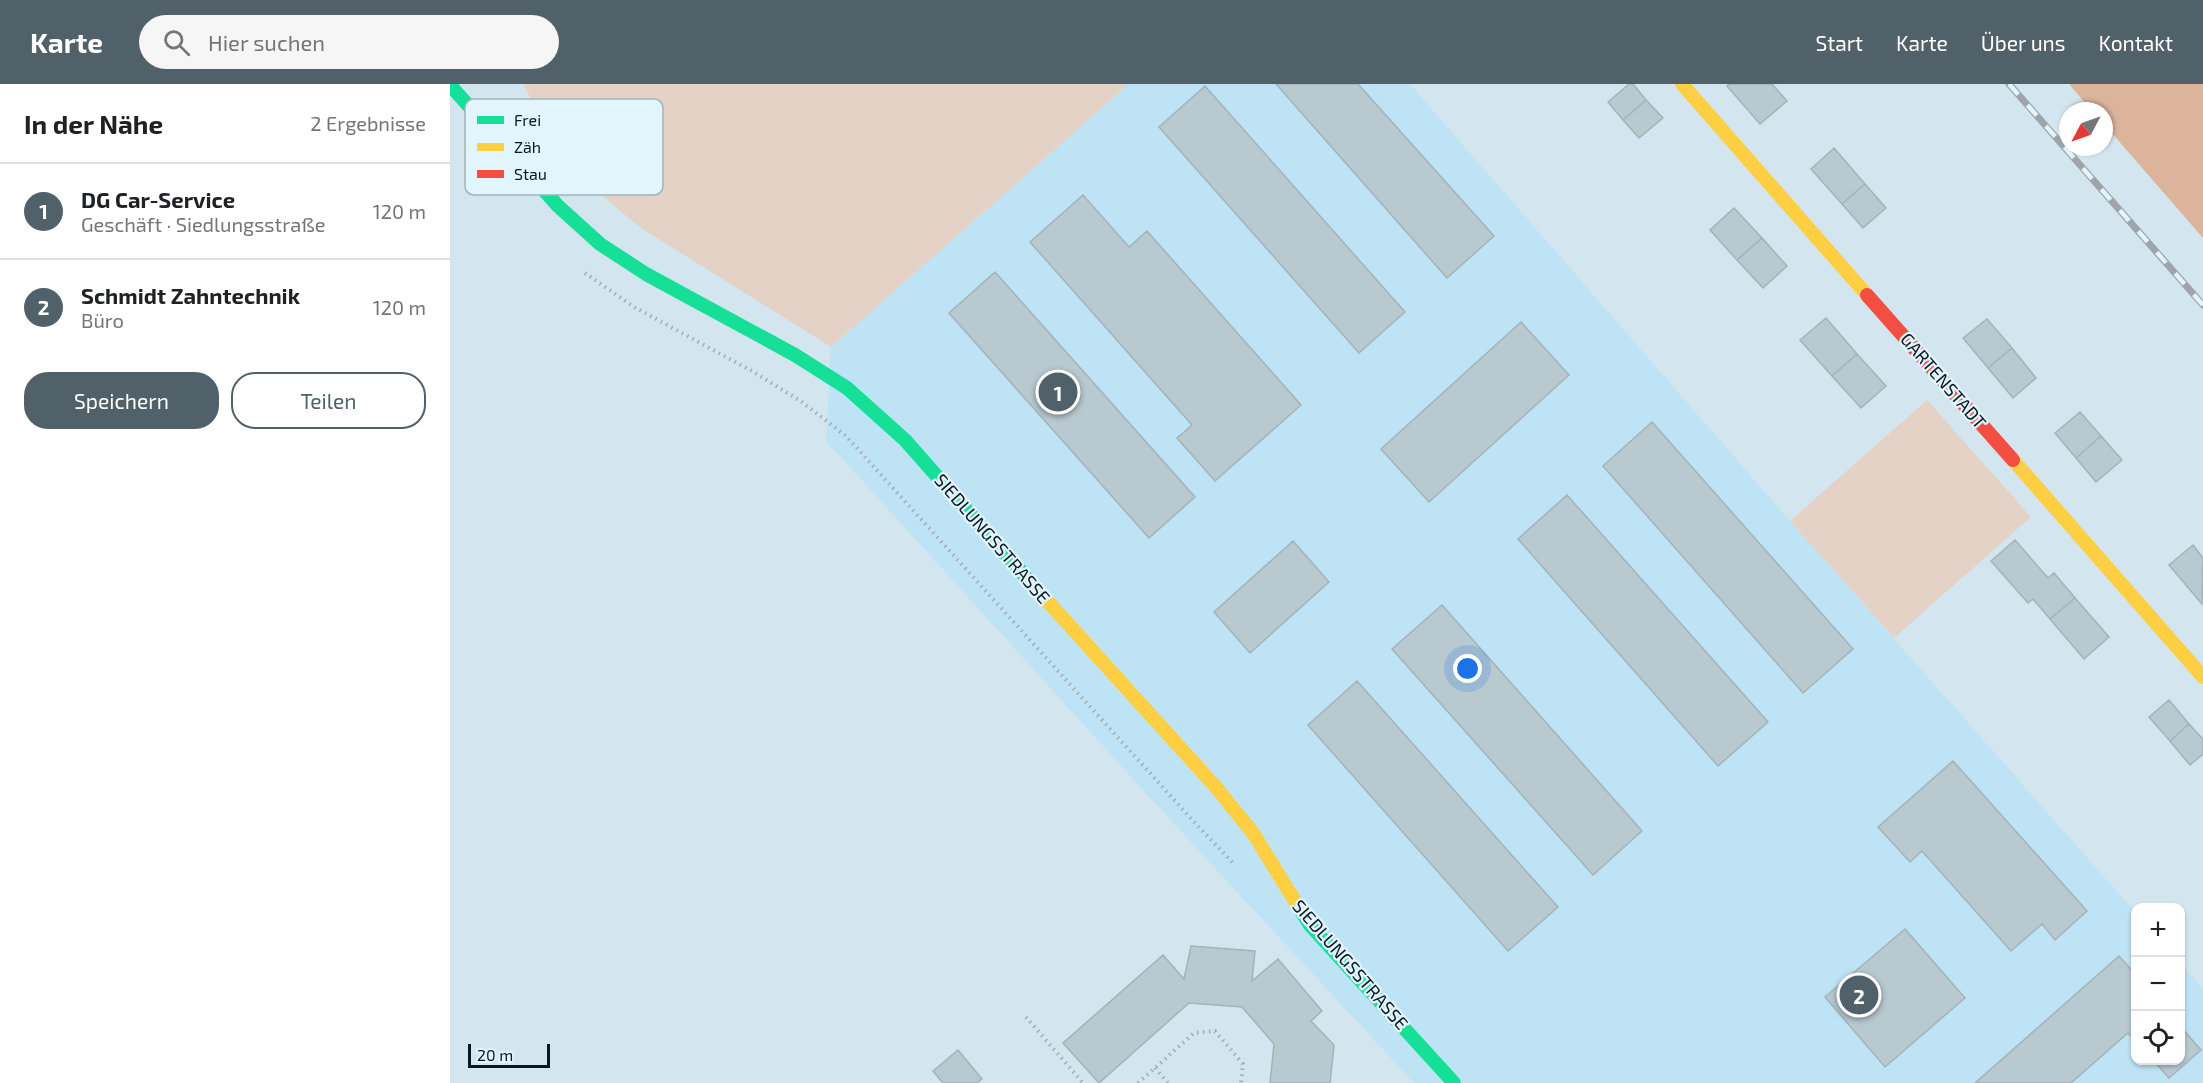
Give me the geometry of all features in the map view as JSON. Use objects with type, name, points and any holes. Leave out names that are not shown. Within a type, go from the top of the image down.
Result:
[{"type":"street","name":"GARTENSTADT","points":[[1682,84],[2203,677]]},
{"type":"street","name":"SIEDLUNGSSTRASSE","points":[[450,85],[465,102]]},
{"type":"street","name":"SIEDLUNGSSTRASSE","points":[[548,195],[600,244],[646,274],[795,355],[838,382],[905,440],[1214,785],[1253,833],[1310,925],[1454,1083]]},
{"type":"path","points":[[582,270],[590,278],[634,307],[753,371],[802,402],[846,436],[1239,869]]},
{"type":"path","points":[[1026,1017],[1083,1083]]},
{"type":"path","points":[[1138,1083],[1194,1033],[1215,1031],[1243,1064],[1241,1083]]},
{"type":"path","points":[[1155,1068],[1168,1083]]},
{"type":"shaded area","points":[[523,84],[1129,84],[831,347],[641,228],[601,195],[663,195],[663,99],[531,99]]},
{"type":"shaded area","points":[[1129,84],[1410,84],[1790,521],[2131,907],[2131,1065],[2185,1065],[2185,969],[2203,989],[2203,1083],[1414,1083],[1163,812],[826,441],[831,347]]},
{"type":"shaded area","points":[[2069,84],[2203,84],[2203,238],[2113,134],[2113,102],[2084,102]]},
{"type":"shaded area","points":[[1927,400],[2031,517],[1894,638],[1790,521]]},
{"type":"building","points":[[1276,84],[1358,84],[1494,236],[1447,278]]},
{"type":"building","points":[[1629,84],[1633,84],[1646,100],[1623,120],[1608,102]]},
{"type":"building","points":[[1729,84],[1772,84],[1787,101],[1760,124],[1727,86]]},
{"type":"building","points":[[1205,86],[1405,312],[1359,353],[1159,127]]},
{"type":"building","points":[[1646,100],[1663,118],[1639,138],[1623,120]]},
{"type":"building","points":[[1834,148],[1865,184],[1842,204],[1811,169]]},
{"type":"building","points":[[1865,184],[1886,208],[1863,228],[1842,204]]},
{"type":"building","points":[[1083,195],[1129,247],[1147,231],[1301,405],[1215,481],[1177,438],[1192,425],[1030,242]]},
{"type":"building","points":[[1734,208],[1762,238],[1737,260],[1710,230]]},
{"type":"building","points":[[1762,238],[1787,266],[1763,288],[1737,260]]},
{"type":"building","points":[[995,272],[1195,497],[1149,538],[949,313]]},
{"type":"building","points":[[1826,318],[1857,354],[1832,376],[1800,340]]},
{"type":"building","points":[[1987,319],[2012,348],[1988,368],[1963,338]]},
{"type":"building","points":[[1521,322],[1569,375],[1429,502],[1381,449]]},
{"type":"building","points":[[2012,348],[2036,378],[2013,398],[1988,368]]},
{"type":"building","points":[[1857,354],[1886,386],[1861,408],[1832,376]]},
{"type":"building","points":[[2080,412],[2101,436],[2076,458],[2055,433]]},
{"type":"building","points":[[1652,422],[1853,649],[1803,693],[1603,466]]},
{"type":"building","points":[[2101,436],[2122,460],[2096,482],[2076,458]]},
{"type":"building","points":[[1567,495],[1768,722],[1718,766],[1518,539]]},
{"type":"building","points":[[2015,540],[2048,578],[2054,573],[2075,598],[2050,619],[2033,599],[2028,603],[1991,561]]},
{"type":"building","points":[[1293,541],[1329,582],[1250,653],[1214,612]]},
{"type":"building","points":[[2193,545],[2203,558],[2202,604],[2169,565]]},
{"type":"building","points":[[2075,598],[2109,637],[2084,659],[2050,619]]},
{"type":"building","points":[[1442,605],[1642,831],[1593,875],[1392,649]]},
{"type":"building","points":[[1357,681],[1558,907],[1508,951],[1308,725]]},
{"type":"building","points":[[2169,700],[2189,724],[2170,741],[2149,717]]},
{"type":"building","points":[[2189,724],[2203,739],[2203,754],[2190,765],[2170,741]]},
{"type":"building","points":[[1953,761],[2087,911],[2055,940],[2042,924],[2011,951],[1922,851],[1910,862],[1878,827]]},
{"type":"building","points":[[1905,929],[1965,998],[1885,1067],[1825,997]]},
{"type":"building","points":[[1191,946],[1255,951],[1252,981],[1278,959],[1322,1011],[1311,1021],[1334,1045],[1330,1083],[1270,1083],[1274,1044],[1242,1007],[1189,1003],[1099,1083],[1063,1043],[1163,955],[1184,979]]},
{"type":"building","points":[[2119,956],[2131,969],[2131,1036],[2128,1033],[2071,1083],[1975,1083]]},
{"type":"building","points":[[2185,1032],[2201,1050],[2185,1064]]},
{"type":"building","points":[[958,1050],[982,1079],[977,1083],[943,1083],[933,1071]]},
{"type":"building","points":[[2157,1065],[2184,1065],[2169,1078]]},
{"type":"railway","points":[[2009,84],[2203,305]]},
{"type":"traffic: fast","points":[[450,85],[465,102]]},
{"type":"traffic: fast","points":[[548,195],[600,244],[646,274],[795,355],[847,388],[905,440],[1032,584]]},
{"type":"traffic: fast","points":[[1298,906],[1310,925],[1454,1083]]},
{"type":"traffic: slow","points":[[1682,84],[1867,295]]},
{"type":"traffic: slow","points":[[2013,460],[2203,677]]},
{"type":"traffic: slow","points":[[1032,584],[1214,785],[1253,833],[1298,906]]},
{"type":"traffic: jam","points":[[1867,295],[2013,460]]},
{"type":"place","name":"DG Car-Service","points":[[1058,392]]},
{"type":"place","name":"Schmidt Zahntechnik","points":[[1859,995]]}]
